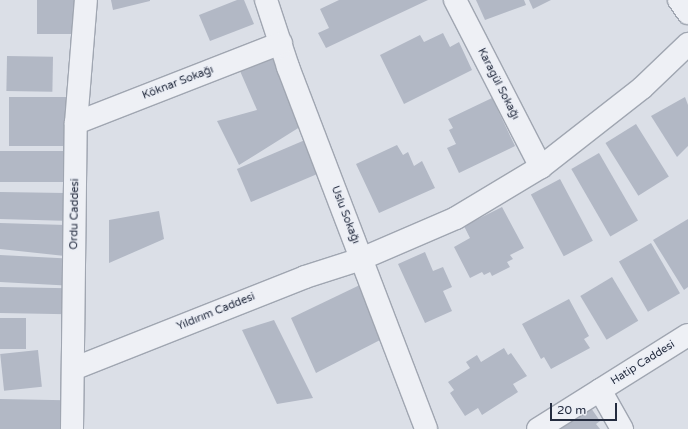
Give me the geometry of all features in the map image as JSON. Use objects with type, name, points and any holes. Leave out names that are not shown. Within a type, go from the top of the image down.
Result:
[{"type":"street","name":"Ordu Caddesi","points":[[72,429],[76,123],[86,0]]},
{"type":"street","name":"Uslu Sokağı","points":[[266,0],[280,43],[426,429]]},
{"type":"street","name":"Karagül Sokağı","points":[[455,0],[541,167]]},
{"type":"street","points":[[679,0],[688,13]]},
{"type":"street","name":"Köknar Sokağı","points":[[76,123],[280,43]]},
{"type":"street","name":"Yıldırım Caddesi","points":[[73,369],[306,276],[361,258],[456,218],[541,167],[642,88],[688,44]]},
{"type":"street","name":"Hatip Caddesi","points":[[538,429],[686,339]]},
{"type":"street","points":[[600,390],[622,429]]},
{"type":"building","points":[[37,0],[77,0],[77,34],[37,34]]},
{"type":"building","points":[[111,0],[150,0],[150,1],[113,10]]},
{"type":"building","points":[[237,0],[244,0],[254,24],[210,41],[199,15]]},
{"type":"building","points":[[339,0],[428,0],[326,48],[318,33],[329,28],[320,9]]},
{"type":"building","points":[[476,0],[524,0],[526,5],[485,20]]},
{"type":"building","points":[[529,0],[551,0],[533,9]]},
{"type":"building","points":[[443,33],[450,47],[459,42],[472,70],[404,104],[380,55],[420,35],[424,42]]},
{"type":"building","points":[[7,56],[53,57],[52,92],[6,91]]},
{"type":"building","points":[[272,58],[303,125],[239,165],[217,121],[257,110],[240,71]]},
{"type":"building","points":[[9,97],[67,97],[67,146],[9,146]]},
{"type":"building","points":[[685,97],[688,105],[688,146],[677,157],[651,116]]},
{"type":"building","points":[[492,98],[515,146],[459,173],[447,148],[456,144],[449,130],[453,128],[448,119]]},
{"type":"building","points":[[636,124],[669,177],[638,196],[605,143]]},
{"type":"building","points":[[305,140],[319,173],[251,202],[237,169]]},
{"type":"building","points":[[397,145],[403,155],[408,152],[414,166],[422,161],[435,188],[379,213],[356,164]]},
{"type":"building","points":[[0,151],[65,151],[65,182],[0,182]]},
{"type":"building","points":[[599,153],[638,221],[610,237],[571,169]]},
{"type":"building","points":[[560,179],[593,241],[564,256],[531,194]]},
{"type":"building","points":[[0,192],[65,193],[72,221],[0,219]]},
{"type":"building","points":[[502,207],[524,248],[510,255],[513,259],[507,262],[510,267],[492,276],[490,272],[484,275],[482,272],[470,278],[454,247],[470,238],[464,226]]},
{"type":"building","points":[[159,211],[164,239],[109,263],[109,220]]},
{"type":"building","points":[[688,219],[688,287],[684,290],[653,240]]},
{"type":"building","points":[[0,223],[66,225],[65,256],[0,249]]},
{"type":"building","points":[[651,243],[680,293],[648,312],[619,262]]},
{"type":"building","points":[[425,252],[433,271],[443,267],[452,287],[443,291],[452,311],[425,323],[398,264]]},
{"type":"building","points":[[0,255],[67,259],[65,285],[0,282]]},
{"type":"building","points":[[612,277],[638,321],[607,340],[580,296]]},
{"type":"building","points":[[364,283],[382,339],[316,373],[291,318]]},
{"type":"building","points":[[0,287],[68,288],[68,314],[0,313]]},
{"type":"building","points":[[569,299],[589,336],[584,339],[590,348],[551,369],[544,357],[541,359],[522,324]]},
{"type":"building","points":[[0,318],[26,318],[26,349],[0,349]]},
{"type":"building","points":[[274,320],[313,398],[277,404],[242,330]]},
{"type":"building","points":[[504,348],[508,355],[511,353],[527,376],[513,384],[518,392],[482,415],[478,408],[465,416],[450,393],[454,390],[448,382],[470,368],[466,362],[477,355],[481,362]]},
{"type":"building","points":[[38,350],[42,387],[4,391],[0,354]]},
{"type":"building","points":[[0,399],[65,400],[64,429],[0,429]]},
{"type":"building","points":[[591,408],[600,421],[596,424],[600,429],[560,429]]}]
